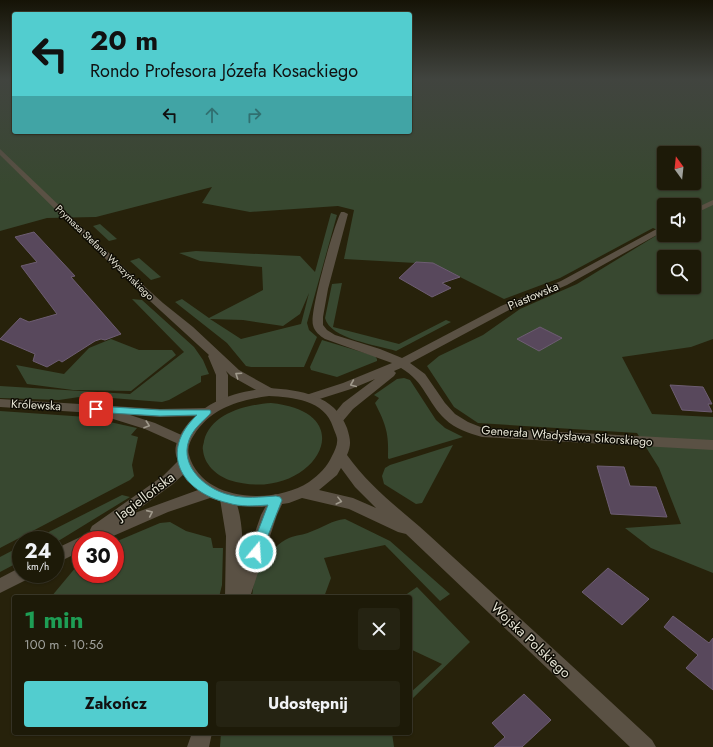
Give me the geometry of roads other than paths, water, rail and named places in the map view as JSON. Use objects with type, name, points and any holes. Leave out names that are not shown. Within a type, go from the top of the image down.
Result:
[{"type":"street","name":"Prymasa Stefana Wyszyńskiego","points":[[0,151],[129,277],[235,373],[269,392]]},
{"type":"street","points":[[701,208],[713,202]]},
{"type":"street","name":"Generała Władysława Sikorskiego","points":[[344,214],[319,306],[318,326],[322,332],[330,336],[377,351],[402,363],[419,374],[445,413],[454,422],[467,428],[482,432],[713,445]]},
{"type":"street","name":"Piastowska","points":[[310,398],[347,386],[402,363],[505,308],[564,283],[657,232]]},
{"type":"street","name":"Prymasa Stefana Wyszyńskiego","points":[[212,351],[222,376],[222,403]]},
{"type":"street","name":"Piastowska","points":[[336,419],[348,406],[402,363]]},
{"type":"street","points":[[269,392],[286,392],[310,398],[329,410],[336,419],[344,440],[340,457],[334,467],[326,477],[315,485],[301,492],[276,500],[249,502],[228,499],[210,492],[197,484],[189,474],[184,463],[182,452],[183,441],[191,426],[206,412],[237,397],[269,392]]},
{"type":"street","name":"Królewska","points":[[0,403],[160,413],[206,412]]},
{"type":"street","name":"Królewska","points":[[96,409],[150,426],[183,441]]},
{"type":"street","name":"Wojska Polskiego","points":[[340,457],[358,482],[416,533],[645,747]]},
{"type":"street","name":"Jagiellońska","points":[[98,531],[168,480],[184,463]]},
{"type":"street","name":"Jagiellońska","points":[[108,531],[158,509],[210,492]]},
{"type":"street","name":"Wojska Polskiego","points":[[301,492],[353,504],[416,533]]},
{"type":"street","points":[[228,499],[233,517],[235,537],[234,595]]},
{"type":"street","points":[[242,595],[261,537],[276,500]]},
{"type":"street","points":[[0,586],[12,579]]},
{"type":"street","points":[[198,747],[201,735]]}]
